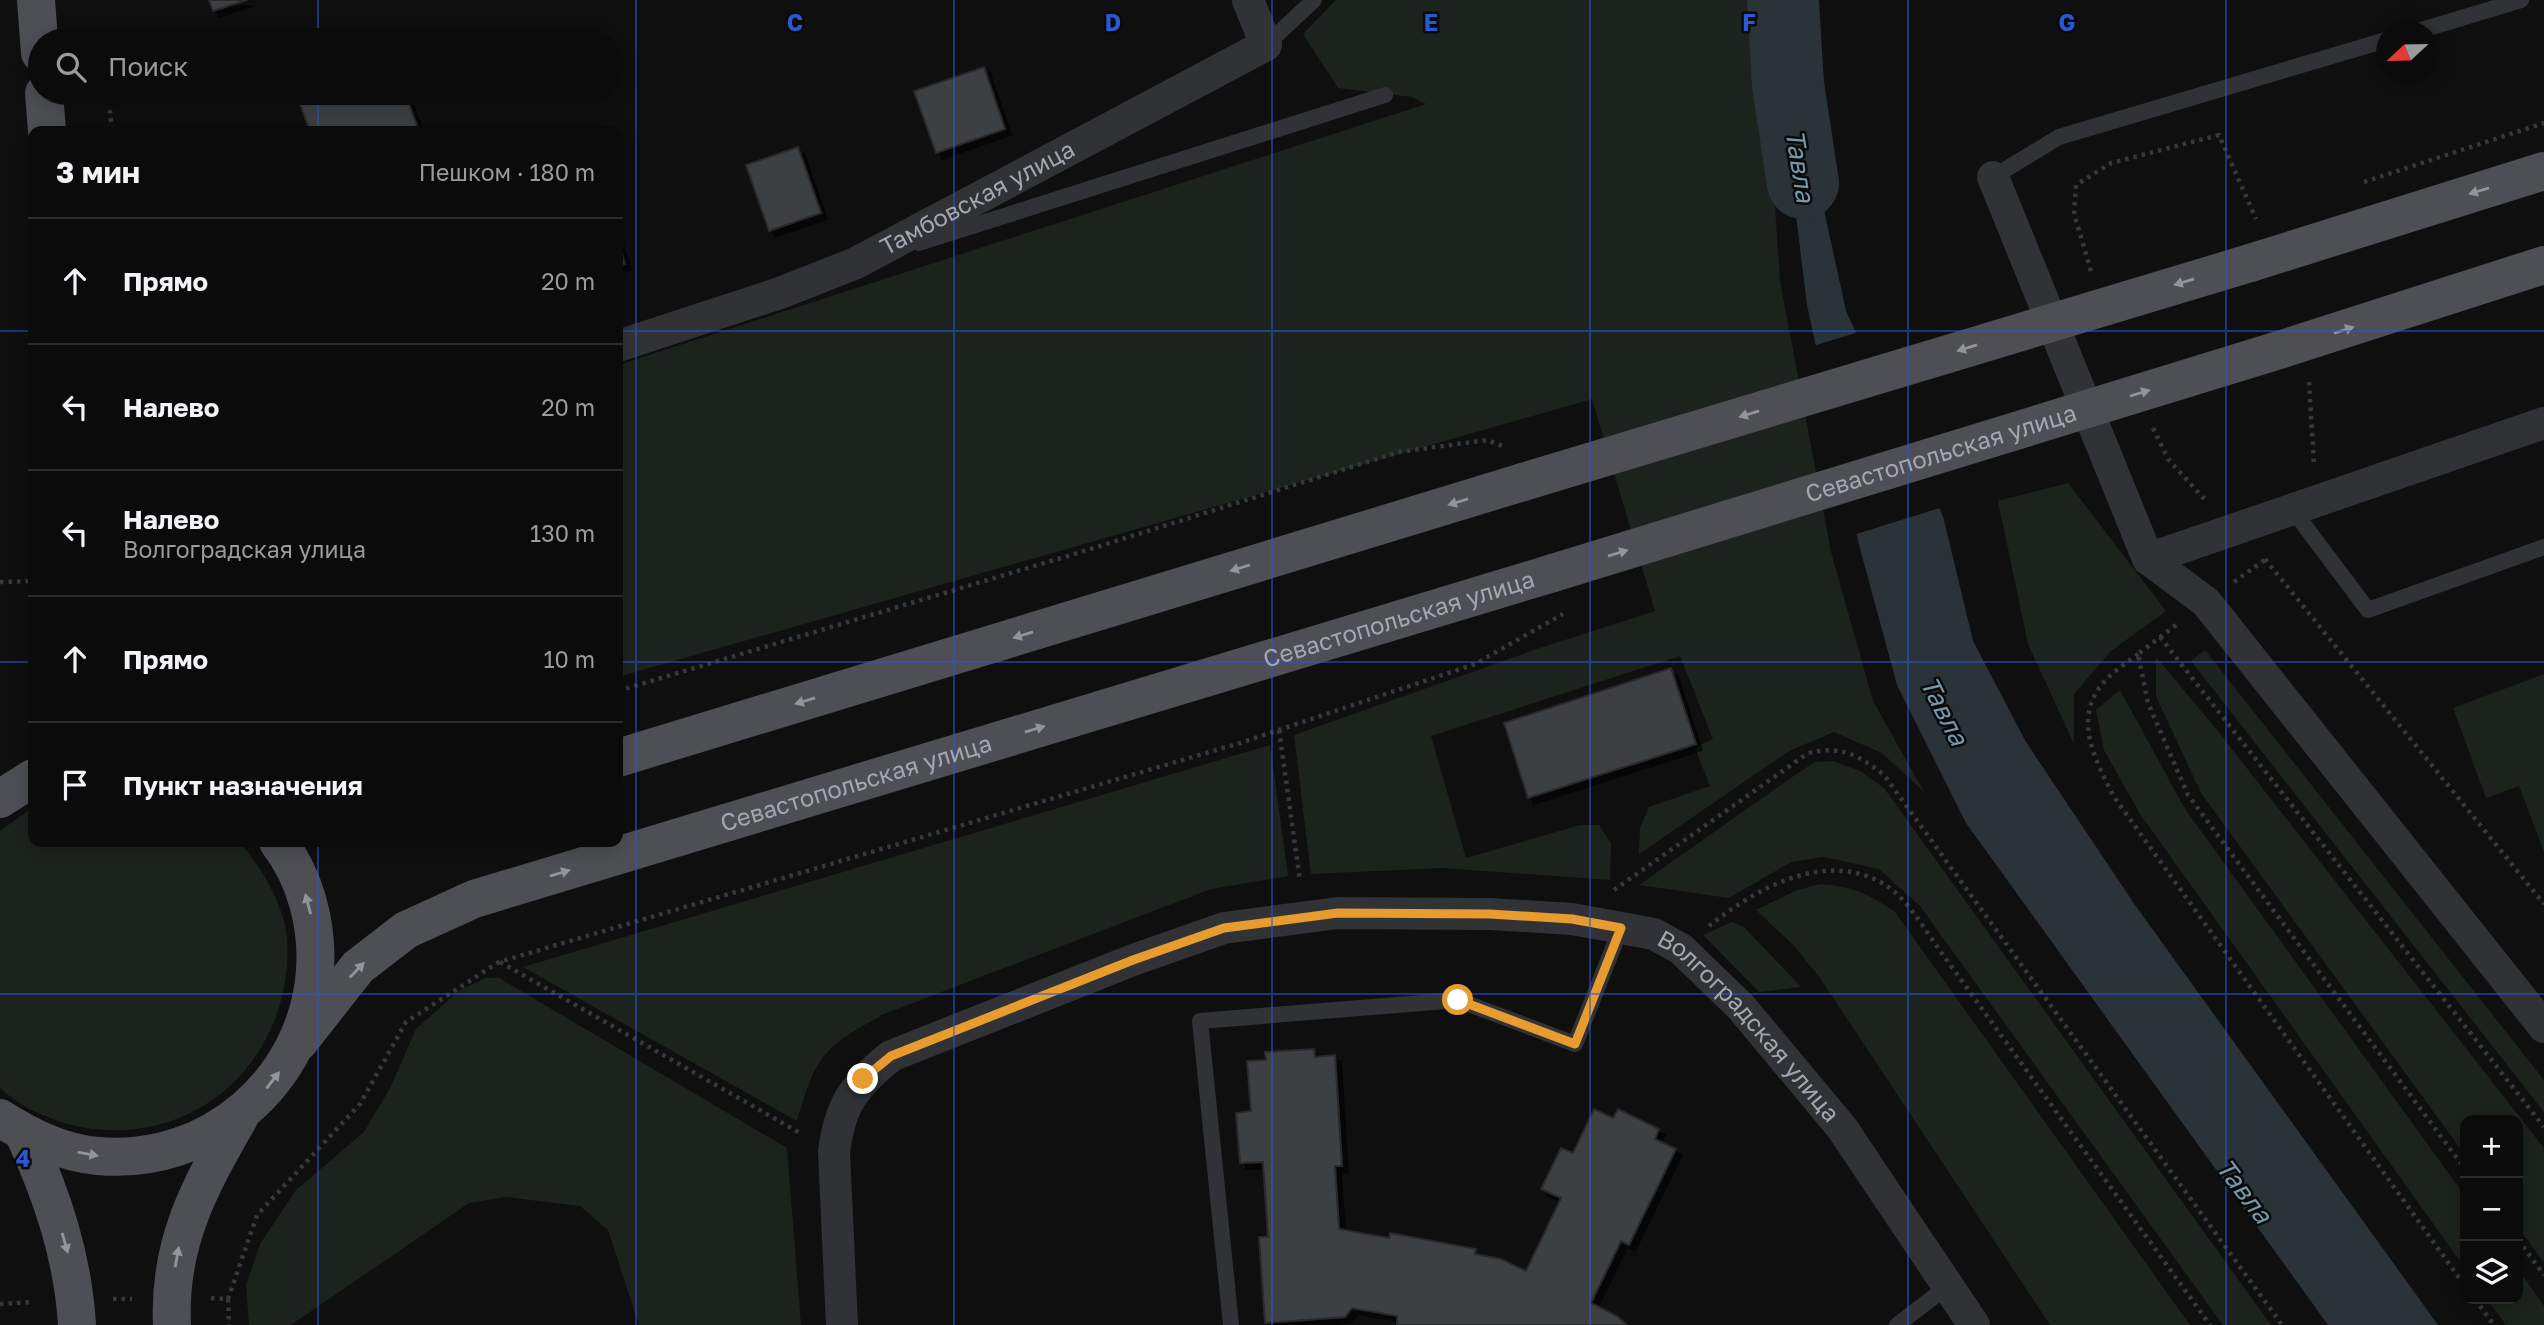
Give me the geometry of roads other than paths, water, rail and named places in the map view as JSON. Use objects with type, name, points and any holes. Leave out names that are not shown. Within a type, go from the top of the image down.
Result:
[{"type":"main road","points":[[36,0],[38,28]]},
{"type":"main road","points":[[45,105],[47,126]]},
{"type":"main road","points":[[623,756],[1518,466],[2250,262],[2544,171]]},
{"type":"main road","name":"Севастопольская улица","points":[[299,1042],[358,967],[406,930],[474,899],[2279,351],[2544,265]]},
{"type":"main road","points":[[12,1126],[59,1148],[97,1156],[136,1157],[186,1145],[209,1135],[242,1114],[274,1081],[299,1042],[313,996],[317,948],[308,900],[289,856],[282,847]]},
{"type":"main road","points":[[172,1311],[177,1252],[190,1209],[242,1114]]},
{"type":"main road","points":[[12,1126],[57,1216],[69,1259],[76,1312]]},
{"type":"street","points":[[1248,0],[1266,45]]},
{"type":"street","name":"Тамбовская улица","points":[[623,344],[780,293],[856,263],[1266,45]]},
{"type":"street","points":[[1993,177],[2148,559],[2206,602],[2544,1027]]},
{"type":"street","points":[[2148,559],[2544,423]]},
{"type":"street","name":"Волгоградская улица","points":[[842,1325],[834,1152],[838,1125],[845,1104],[863,1079],[891,1056],[1133,960],[1224,928],[1338,913],[1490,914],[1572,919],[1654,934],[1681,949],[1741,1007],[1842,1128],[1974,1325]]},
{"type":"lane","name":"Тамбовская улица","points":[[1266,45],[1314,0]]},
{"type":"lane","points":[[2439,25],[2521,0]]},
{"type":"lane","points":[[1993,177],[2059,137],[2376,43]]},
{"type":"lane","points":[[856,263],[1385,95]]},
{"type":"lane","points":[[2292,509],[2368,610],[2544,547]]},
{"type":"lane","points":[[1231,1325],[1200,1021],[1458,1000],[1575,1044],[1621,928]]},
{"type":"lane","points":[[1897,1325],[1948,1286]]},
{"type":"water","points":[[1788,85],[1817,178],[1846,311],[1943,516],[1973,641],[2026,742],[2135,905],[2438,1325],[2328,1325],[1966,823],[1897,685],[1858,541],[1807,305],[1789,158]]},
{"type":"waterway","name":"Тавла","points":[[1783,0],[1788,85],[1803,183]]}]
